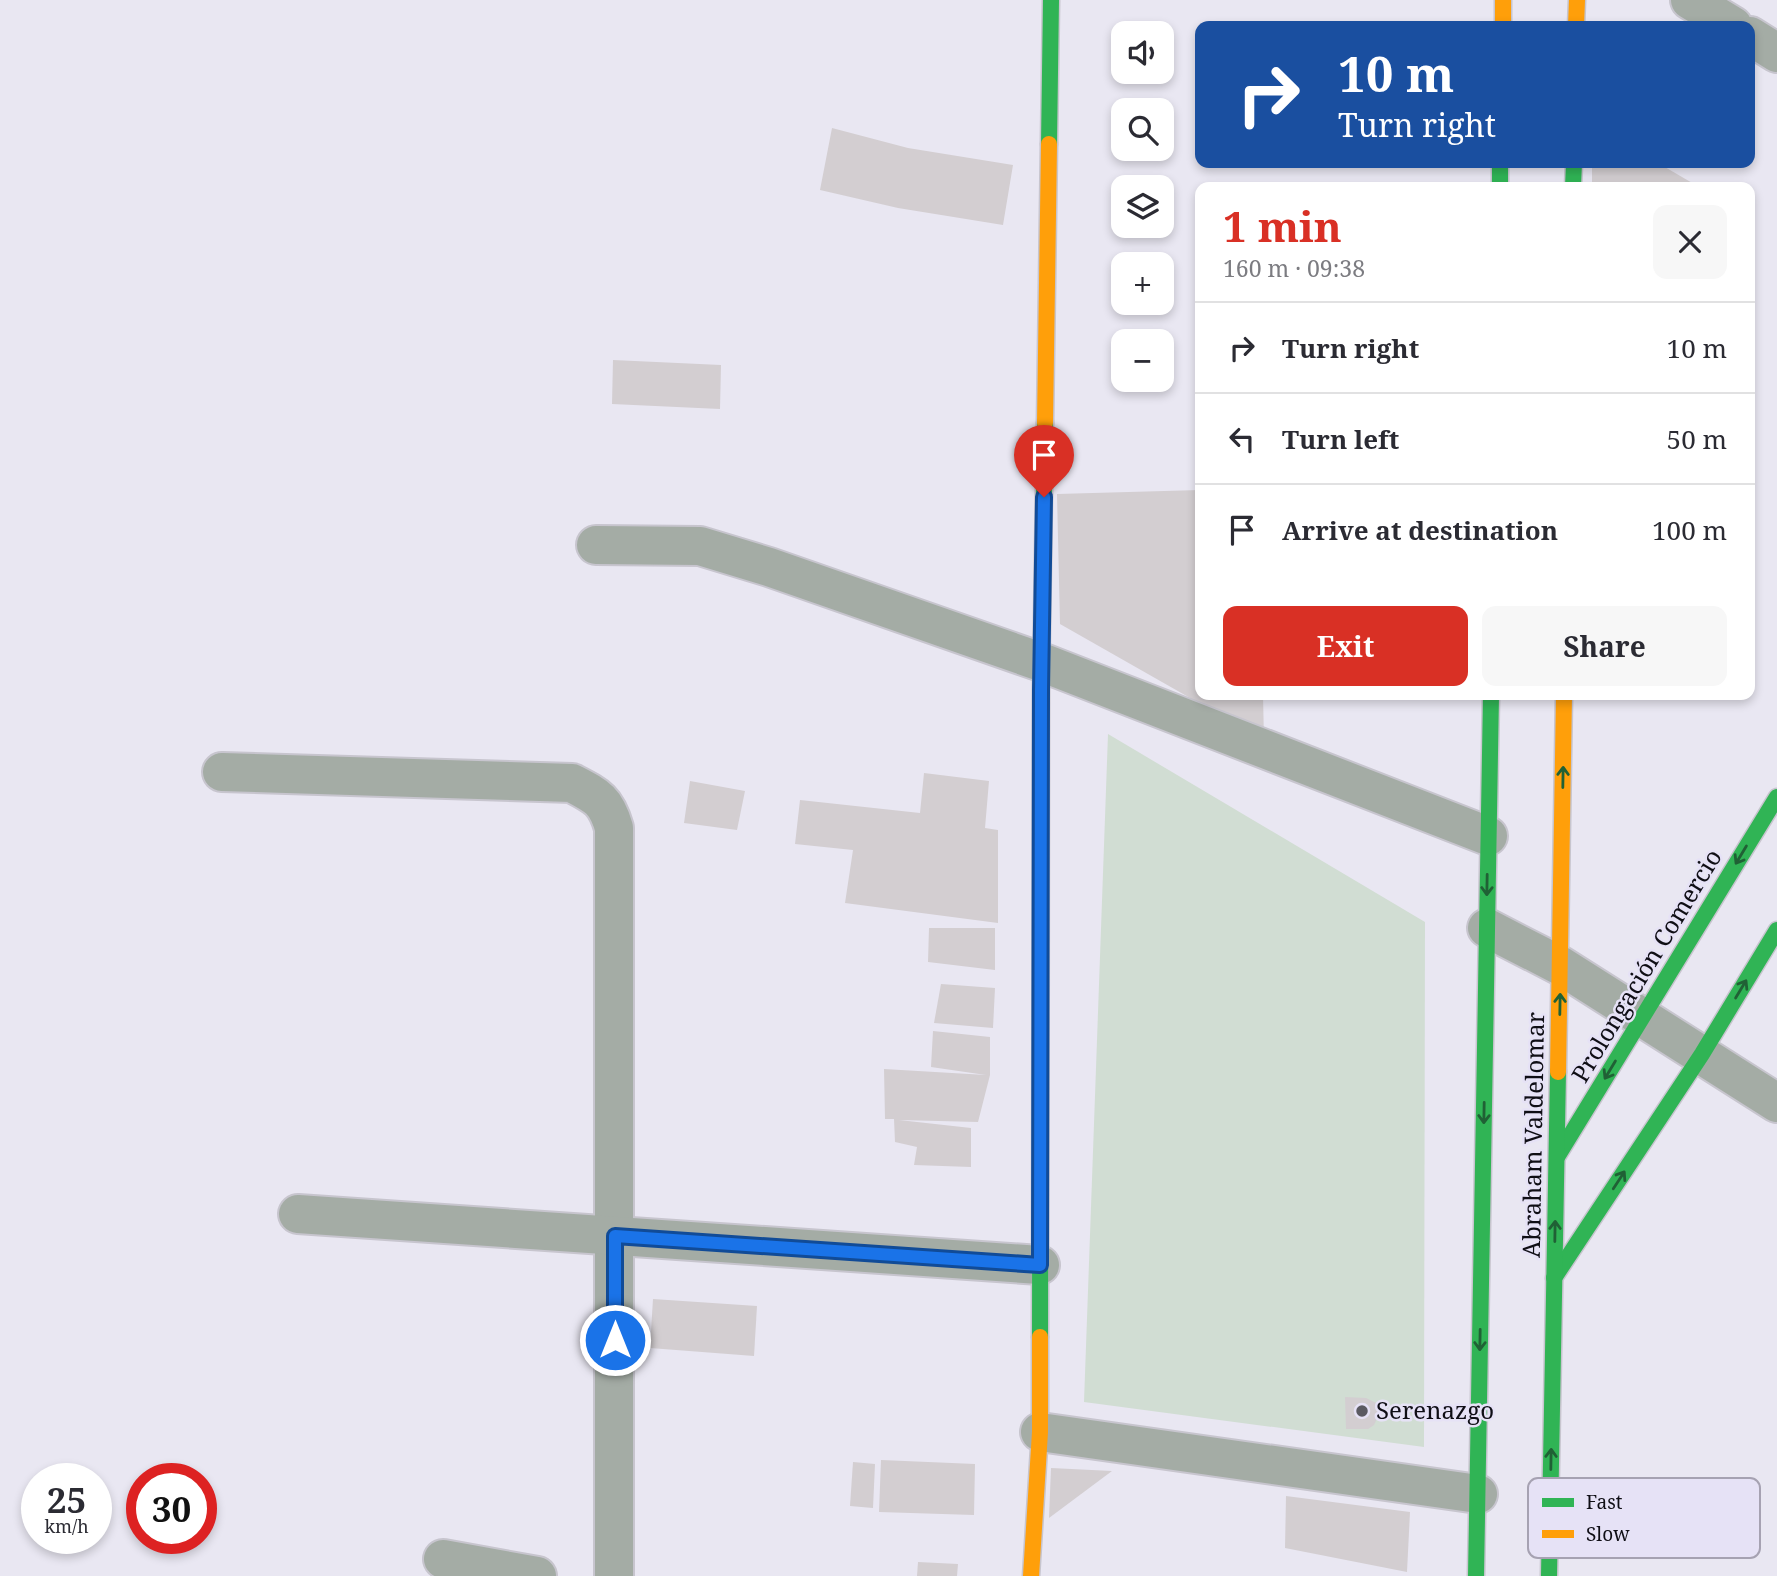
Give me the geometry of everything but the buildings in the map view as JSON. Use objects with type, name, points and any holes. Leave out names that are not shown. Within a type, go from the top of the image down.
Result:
[{"type":"street","points":[[1031,1576],[1040,1432],[1041,663],[1051,0]]},
{"type":"street","points":[[1503,0],[1503,21]]},
{"type":"street","points":[[1576,21],[1577,0]]},
{"type":"street","points":[[1690,0],[1725,21]]},
{"type":"street","points":[[1755,40],[1777,53]]},
{"type":"street","points":[[596,545],[700,546],[769,567],[1041,663],[1488,836]]},
{"type":"street","name":"Abraham Valdelomar","points":[[1476,1576],[1491,700]]},
{"type":"street","name":"Abraham Valdelomar","points":[[1551,1478],[1564,700]]},
{"type":"street","points":[[222,772],[572,783],[596,795],[608,808],[614,828],[614,1576]]},
{"type":"street","name":"Prolongación Comercio","points":[[1556,1158],[1777,797]]},
{"type":"street","points":[[1487,928],[1561,966],[1777,1103]]},
{"type":"street","points":[[1554,1278],[1702,1054],[1777,930]]},
{"type":"street","points":[[298,1214],[1040,1265]]},
{"type":"street","points":[[1040,1432],[1478,1494]]},
{"type":"street","name":"Abraham Valdelomar","points":[[1549,1558],[1549,1576]]},
{"type":"street","points":[[443,1559],[537,1576]]},
{"type":"shaded area","points":[[1108,734],[1425,922],[1424,1447],[1084,1402]]},
{"type":"traffic: fast","points":[[1049,144],[1051,0]]},
{"type":"traffic: fast","points":[[1500,168],[1500,182]]},
{"type":"traffic: fast","points":[[1573,182],[1574,168]]},
{"type":"traffic: fast","points":[[1040,1337],[1041,690],[1045,423]]},
{"type":"traffic: fast","points":[[1476,1576],[1491,700]]},
{"type":"traffic: fast","points":[[1557,1157],[1777,797]]},
{"type":"traffic: fast","points":[[1554,1278],[1702,1054],[1777,930]]},
{"type":"traffic: fast","points":[[1551,1478],[1558,1072]]},
{"type":"traffic: fast","points":[[1549,1558],[1549,1576]]},
{"type":"traffic: slow","points":[[1503,0],[1503,21]]},
{"type":"traffic: slow","points":[[1576,21],[1577,0]]},
{"type":"traffic: slow","points":[[1045,423],[1049,144]]},
{"type":"traffic: slow","points":[[1558,1072],[1564,700]]},
{"type":"traffic: slow","points":[[1031,1576],[1040,1432],[1040,1337]]},
{"type":"place","name":"Serenazgo","points":[[1362,1411]]},
{"type":"route","points":[[615,1340],[615,1236],[1040,1265],[1044,497]]}]
